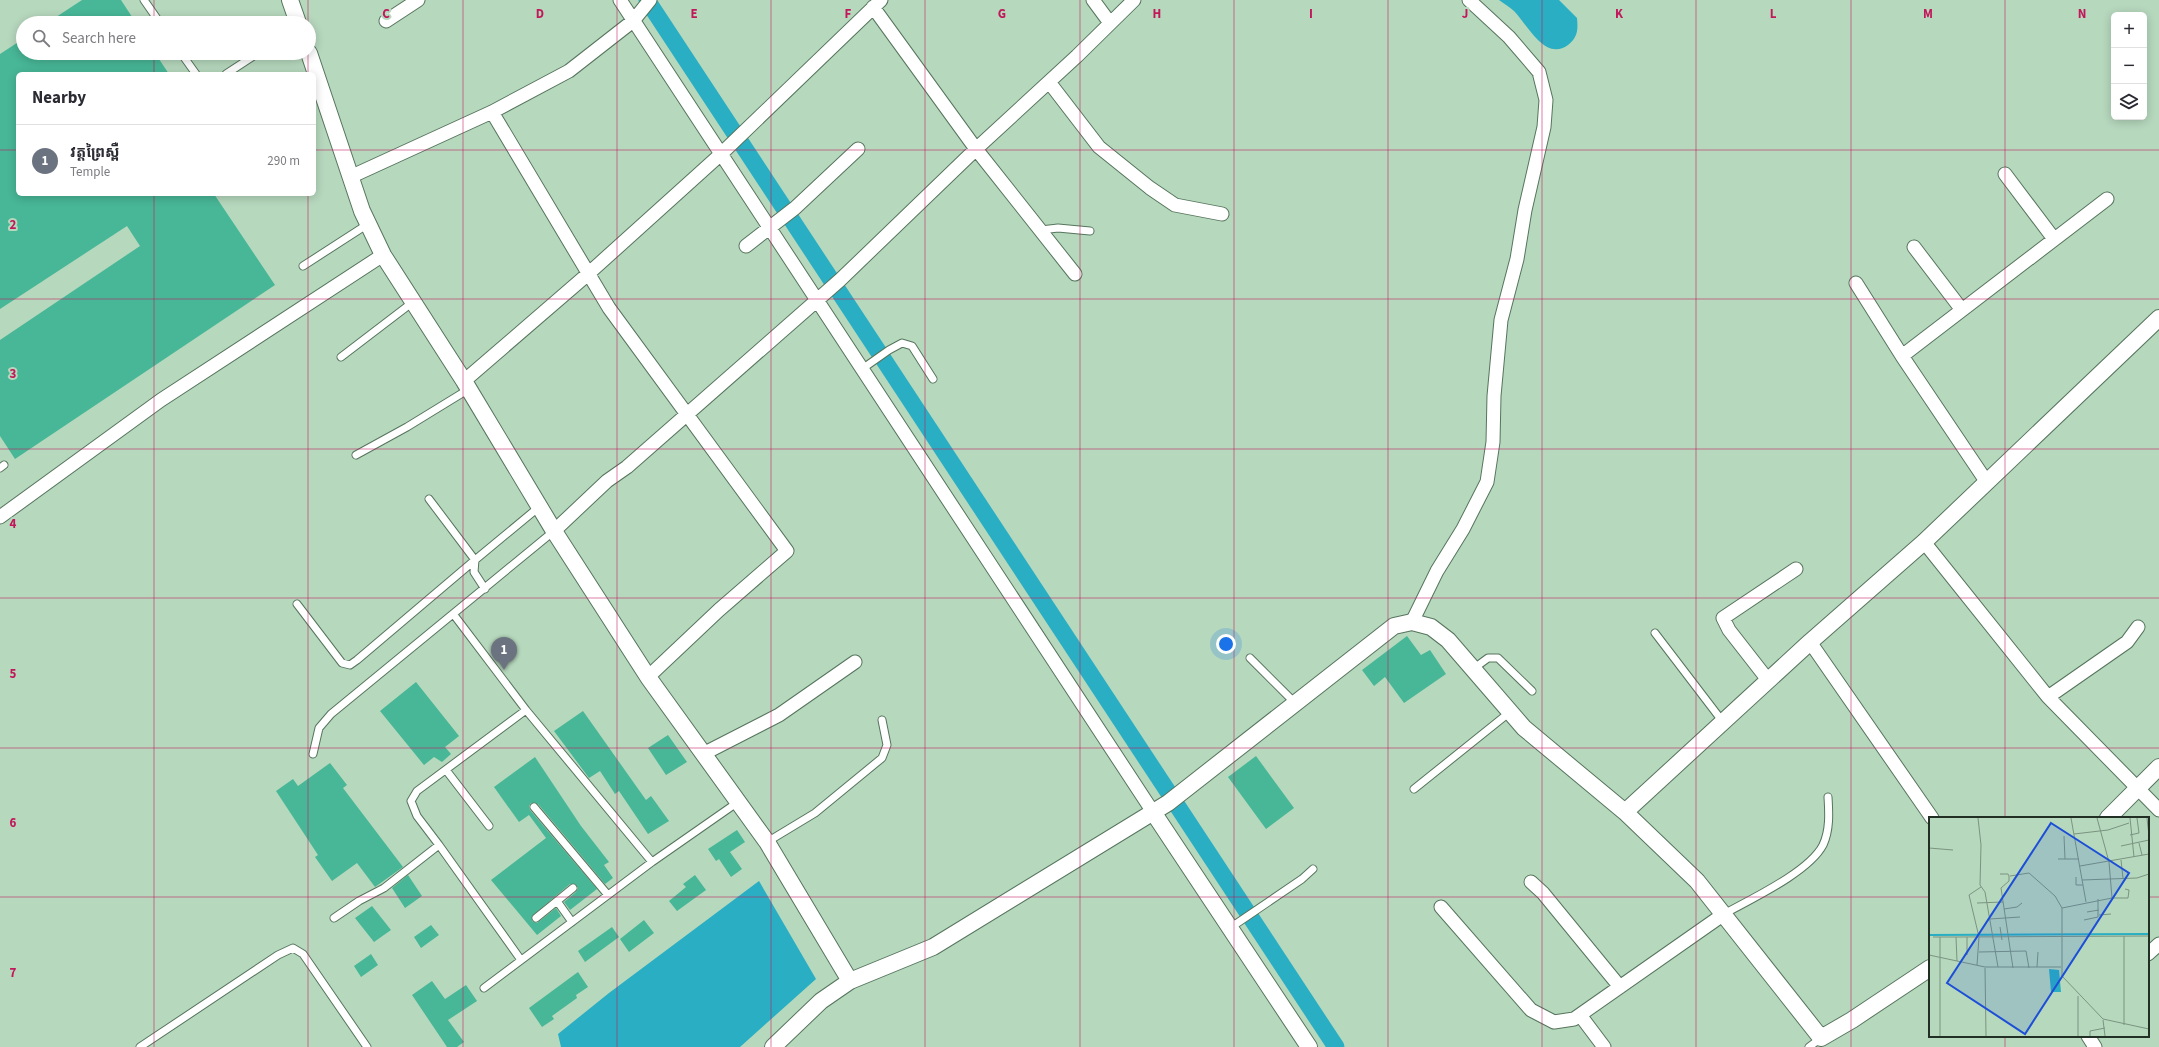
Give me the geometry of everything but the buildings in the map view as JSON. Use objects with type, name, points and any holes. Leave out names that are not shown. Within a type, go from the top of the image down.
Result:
[{"type":"street","points":[[290,0],[296,16]]},
{"type":"street","points":[[386,21],[418,0]]},
{"type":"street","points":[[620,0],[769,228],[822,295],[862,369],[1153,812],[1236,924],[1309,1047]]},
{"type":"street","points":[[1093,0],[1110,23]]},
{"type":"street","points":[[554,531],[607,481],[626,467],[840,280],[1134,0]]},
{"type":"street","points":[[1412,622],[1437,571],[1463,529],[1487,482],[1493,442],[1494,396],[1501,320],[1517,259],[1525,210],[1544,127],[1546,100],[1539,72],[1509,37],[1469,0]]},
{"type":"street","points":[[466,385],[732,144],[877,3],[976,149],[1075,274]]},
{"type":"street","points":[[350,177],[492,112],[569,71],[633,21],[646,5]]},
{"type":"street","points":[[310,60],[314,72]]},
{"type":"street","points":[[316,77],[350,177],[368,224],[383,255],[466,385],[554,531],[648,677],[767,842],[850,981]]},
{"type":"street","points":[[1049,82],[1099,147],[1150,188],[1174,206],[1222,214]]},
{"type":"street","points":[[492,112],[609,308],[787,551],[719,610],[648,677]]},
{"type":"street","points":[[746,246],[795,208],[858,149]]},
{"type":"street","points":[[2005,174],[2054,239]]},
{"type":"street","points":[[1902,356],[2107,199]]},
{"type":"street","points":[[1914,247],[1962,310]]},
{"type":"street","points":[[0,517],[161,400],[383,255]]},
{"type":"street","points":[[1856,283],[1902,356],[1986,481]]},
{"type":"street","points":[[1625,812],[1810,642],[1924,542],[1986,481],[2050,424],[2159,318]]},
{"type":"street","points":[[1924,542],[2048,697],[2159,810]]},
{"type":"street","points":[[1768,680],[1729,630],[1724,618],[1796,569]]},
{"type":"street","points":[[773,1047],[821,1001],[850,981],[933,947],[1153,812],[1295,704],[1394,626],[1412,622],[1431,627],[1448,640],[1524,728],[1625,812],[1697,881],[1724,914],[1818,1044],[1929,969]]},
{"type":"street","points":[[2048,697],[2127,642],[2138,627]]},
{"type":"street","points":[[1810,642],[1931,817]]},
{"type":"street","points":[[703,754],[778,715],[855,662]]},
{"type":"street","points":[[2109,817],[2139,789],[2159,766]]},
{"type":"street","points":[[1531,882],[1543,893],[1620,987]]},
{"type":"street","points":[[1441,908],[1531,1010],[1554,1022],[1574,1020],[1724,914]]},
{"type":"street","points":[[2149,953],[2159,944]]},
{"type":"street","points":[[1580,1015],[1604,1047]]},
{"type":"street","points":[[2089,1037],[2095,1047]]},
{"type":"lane","points":[[144,0],[155,16]]},
{"type":"lane","points":[[187,60],[195,72]]},
{"type":"lane","points":[[229,72],[247,60]]},
{"type":"lane","points":[[302,266],[368,224]]},
{"type":"lane","points":[[1041,230],[1058,228],[1090,231]]},
{"type":"lane","points":[[341,357],[413,302]]},
{"type":"lane","points":[[862,369],[889,350],[902,343],[912,346],[933,379]]},
{"type":"lane","points":[[356,455],[407,427],[466,385]]},
{"type":"lane","points":[[429,499],[475,560],[474,572],[485,589]]},
{"type":"lane","points":[[297,604],[342,663],[350,664],[539,507]]},
{"type":"lane","points":[[313,754],[319,728],[331,714],[454,615],[554,531]]},
{"type":"lane","points":[[454,615],[526,710],[652,862]]},
{"type":"lane","points":[[1655,633],[1723,722]]},
{"type":"lane","points":[[1250,658],[1295,704]]},
{"type":"lane","points":[[1473,669],[1488,658],[1498,658],[1532,691]]},
{"type":"lane","points":[[521,960],[417,816],[411,801],[417,791],[526,710]]},
{"type":"lane","points":[[1414,789],[1510,711]]},
{"type":"lane","points":[[767,842],[815,813],[882,758],[887,745],[882,720]]},
{"type":"lane","points":[[446,770],[489,826]]},
{"type":"lane","points":[[1724,914],[1780,882],[1810,862],[1823,845],[1829,825],[1828,797]]},
{"type":"lane","points":[[484,988],[652,862],[738,802]]},
{"type":"lane","points":[[534,807],[608,895]]},
{"type":"lane","points":[[334,918],[359,901],[384,888],[439,845]]},
{"type":"lane","points":[[1236,924],[1302,879],[1313,869]]},
{"type":"lane","points":[[536,918],[573,888]]},
{"type":"lane","points":[[557,901],[572,922]]},
{"type":"lane","points":[[140,1047],[278,955],[293,948],[303,954],[367,1047]]},
{"type":"water","points":[[1499,0],[1559,0],[1577,18],[1576,36],[1568,45],[1560,49],[1552,49],[1537,39],[1514,11]]},
{"type":"water","points":[[759,881],[816,979],[740,1047],[561,1047],[558,1034],[609,993]]},
{"type":"waterway","points":[[647,0],[1336,1047]]},
{"type":"place","name":"វត្តព្រៃស្ពឺ","points":[[504,670]]}]
